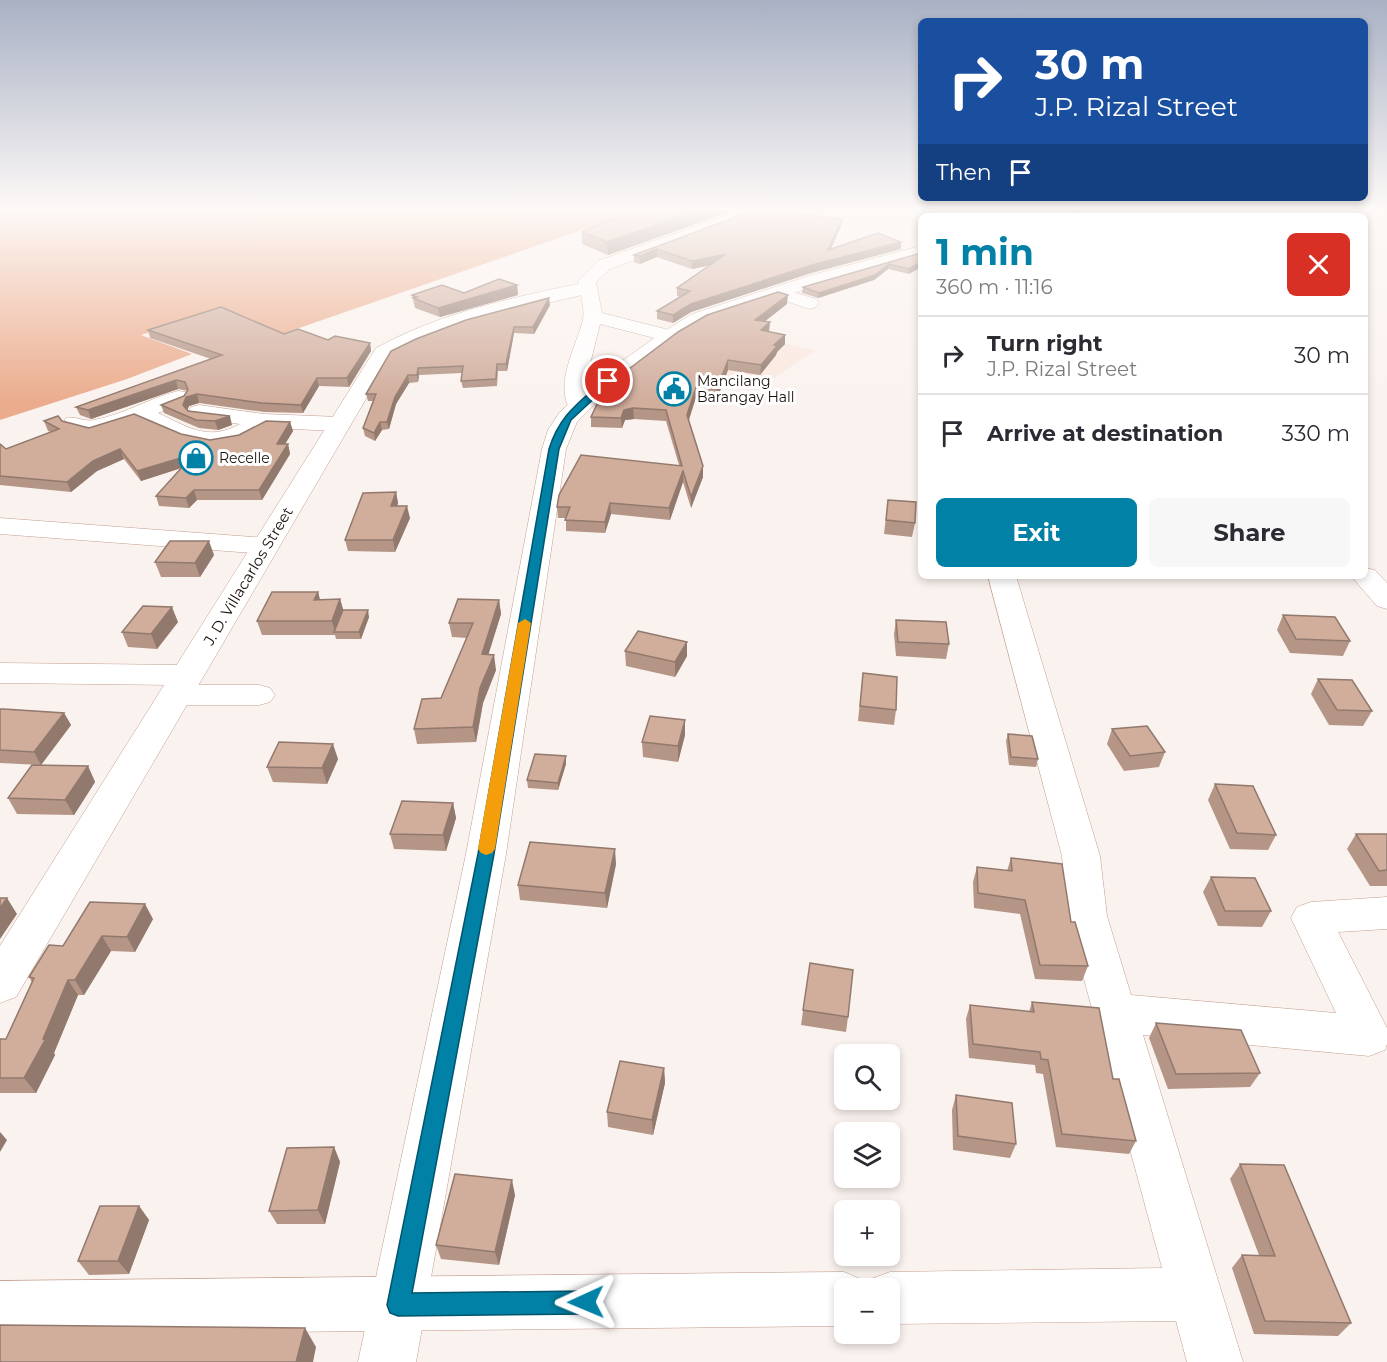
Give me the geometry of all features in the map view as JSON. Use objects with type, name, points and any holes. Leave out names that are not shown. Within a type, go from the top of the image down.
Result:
[{"type":"main road","points":[[387,1362],[486,854],[554,449],[560,430],[579,406],[596,390],[670,336],[699,318],[782,284],[806,283],[836,275]]},
{"type":"main road","name":"J. D. Villacarlos Street","points":[[5,969],[182,685],[383,352],[411,335],[505,304],[588,288]]},
{"type":"street","points":[[579,406],[575,380],[593,316],[587,280],[593,275]]},
{"type":"street","points":[[782,284],[810,303]]},
{"type":"street","points":[[593,316],[670,336]]},
{"type":"street","points":[[74,423],[92,428],[178,397]]},
{"type":"street","points":[[141,412],[142,415],[205,440],[216,441],[238,434],[264,421]]},
{"type":"street","points":[[199,412],[264,421],[339,424]]},
{"type":"street","points":[[0,526],[266,546]]},
{"type":"street","points":[[1003,579],[1081,855],[1087,916],[1215,1362]]},
{"type":"street","points":[[1368,579],[1387,600]]},
{"type":"street","points":[[0,673],[182,685],[259,695]]},
{"type":"street","points":[[1115,1012],[1369,1036],[1311,918],[1387,914]]},
{"type":"street","points":[[900,1298],[1196,1294]]},
{"type":"street","points":[[0,1308],[834,1299]]},
{"type":"shaded area","points":[[0,275],[453,275],[276,336],[223,310],[141,335],[192,354],[127,379],[0,420]]},
{"type":"shaded area","points":[[703,327],[816,350],[755,390],[669,381]]},
{"type":"building","points":[[696,275],[782,275],[691,304],[673,315],[657,311],[690,291],[677,288]]},
{"type":"building","points":[[846,275],[876,275],[819,293],[803,287]]},
{"type":"building","points":[[499,279],[517,285],[438,308],[413,298],[417,297],[412,295],[442,285],[464,293]]},
{"type":"building","points":[[778,292],[788,295],[755,320],[770,322],[761,330],[785,335],[774,345],[777,346],[761,365],[728,360],[717,389],[696,387],[687,415],[703,466],[691,497],[683,471],[669,508],[610,503],[605,522],[565,520],[570,507],[557,507],[559,495],[581,455],[682,466],[666,410],[633,408],[624,410],[621,418],[591,417],[605,387],[678,332],[707,315]]},
{"type":"building","points":[[549,298],[533,327],[514,327],[506,364],[497,364],[496,379],[461,381],[463,366],[418,368],[417,375],[408,375],[395,397],[387,422],[380,422],[374,433],[363,428],[376,394],[366,394],[391,351],[466,320]]},
{"type":"building","points":[[221,307],[284,334],[298,329],[328,340],[335,336],[370,343],[347,378],[317,378],[301,405],[262,403],[197,394],[186,397],[183,405],[188,411],[230,416],[215,421],[196,420],[161,405],[184,396],[188,390],[185,382],[176,380],[88,410],[76,407],[222,355],[148,330]]},
{"type":"building","points":[[134,414],[181,434],[210,440],[239,435],[266,421],[290,422],[277,444],[288,444],[259,490],[194,490],[186,498],[156,496],[194,454],[137,471],[120,449],[93,461],[67,482],[0,476],[0,444],[6,449],[59,429],[44,421],[58,416],[62,421],[89,428]]},
{"type":"building","points":[[396,492],[391,506],[407,506],[393,540],[345,540],[363,493]]},
{"type":"building","points":[[888,500],[916,502],[915,523],[886,520]]},
{"type":"building","points":[[170,541],[209,541],[195,563],[155,562]]},
{"type":"building","points":[[272,592],[318,592],[314,600],[340,599],[332,621],[257,621]]},
{"type":"building","points":[[458,599],[499,600],[482,654],[494,655],[480,688],[473,727],[414,729],[422,699],[441,698],[473,623],[449,623]]},
{"type":"building","points":[[143,606],[172,607],[151,634],[122,632]]},
{"type":"building","points":[[343,610],[368,610],[359,632],[334,632]]},
{"type":"building","points":[[1283,615],[1335,617],[1350,641],[1296,639]]},
{"type":"building","points":[[896,620],[946,622],[949,644],[898,642]]},
{"type":"building","points":[[638,631],[687,642],[675,662],[625,651]]},
{"type":"building","points":[[863,673],[897,677],[896,710],[860,706]]},
{"type":"building","points":[[1318,679],[1352,680],[1372,711],[1337,710]]},
{"type":"building","points":[[0,709],[64,713],[34,752],[0,750]]},
{"type":"building","points":[[650,716],[685,720],[678,746],[642,742]]},
{"type":"building","points":[[1147,726],[1165,752],[1130,756],[1112,729]]},
{"type":"building","points":[[1008,734],[1032,736],[1038,759],[1011,757]]},
{"type":"building","points":[[279,742],[333,744],[322,768],[267,767]]},
{"type":"building","points":[[535,754],[566,756],[558,783],[527,780]]},
{"type":"building","points":[[32,765],[88,766],[65,800],[8,798]]},
{"type":"building","points":[[1215,784],[1253,786],[1276,835],[1237,833]]},
{"type":"building","points":[[402,801],[453,803],[443,835],[390,834]]},
{"type":"building","points":[[1356,834],[1387,834],[1387,870],[1379,871]]},
{"type":"building","points":[[530,842],[615,849],[605,893],[518,885]]},
{"type":"building","points":[[1011,858],[1062,864],[1071,922],[1075,922],[1088,966],[1040,965],[1025,900],[978,893],[977,867],[1012,871]]},
{"type":"building","points":[[1211,877],[1255,878],[1271,911],[1225,911]]},
{"type":"building","points":[[0,898],[7,898],[0,908]]},
{"type":"building","points":[[90,902],[145,904],[127,937],[102,936],[75,980],[68,980],[43,1039],[45,1040],[24,1078],[0,1078],[0,1039],[6,1039],[34,978],[29,977],[49,945],[63,946]]},
{"type":"building","points":[[810,963],[853,970],[848,1017],[803,1010]]},
{"type":"building","points":[[1032,1002],[1099,1008],[1113,1079],[1119,1079],[1136,1141],[1062,1134],[1048,1060],[1041,1059],[1040,1052],[973,1044],[970,1005],[1034,1012]]},
{"type":"building","points":[[1156,1023],[1241,1030],[1260,1073],[1176,1074]]},
{"type":"building","points":[[620,1061],[664,1068],[652,1120],[607,1112]]},
{"type":"building","points":[[956,1095],[1012,1103],[1016,1144],[958,1136]]},
{"type":"building","points":[[334,1147],[318,1210],[269,1211],[287,1148]]},
{"type":"building","points":[[1240,1164],[1284,1165],[1351,1323],[1265,1321],[1242,1255],[1275,1256]]},
{"type":"building","points":[[455,1174],[512,1180],[495,1252],[436,1245]]},
{"type":"building","points":[[100,1206],[139,1206],[118,1261],[78,1261]]},
{"type":"building","points":[[0,1325],[305,1328],[296,1362],[0,1362]]},
{"type":"slow traffic","points":[[486,849],[525,623]]},
{"type":"place","name":"Mancilang Barangay Hall","points":[[674,389]]},
{"type":"place","name":"Recelle","points":[[196,458]]},
{"type":"route","points":[[586,1302],[398,1305],[486,854],[554,449],[560,430],[567,418],[608,381]]}]
